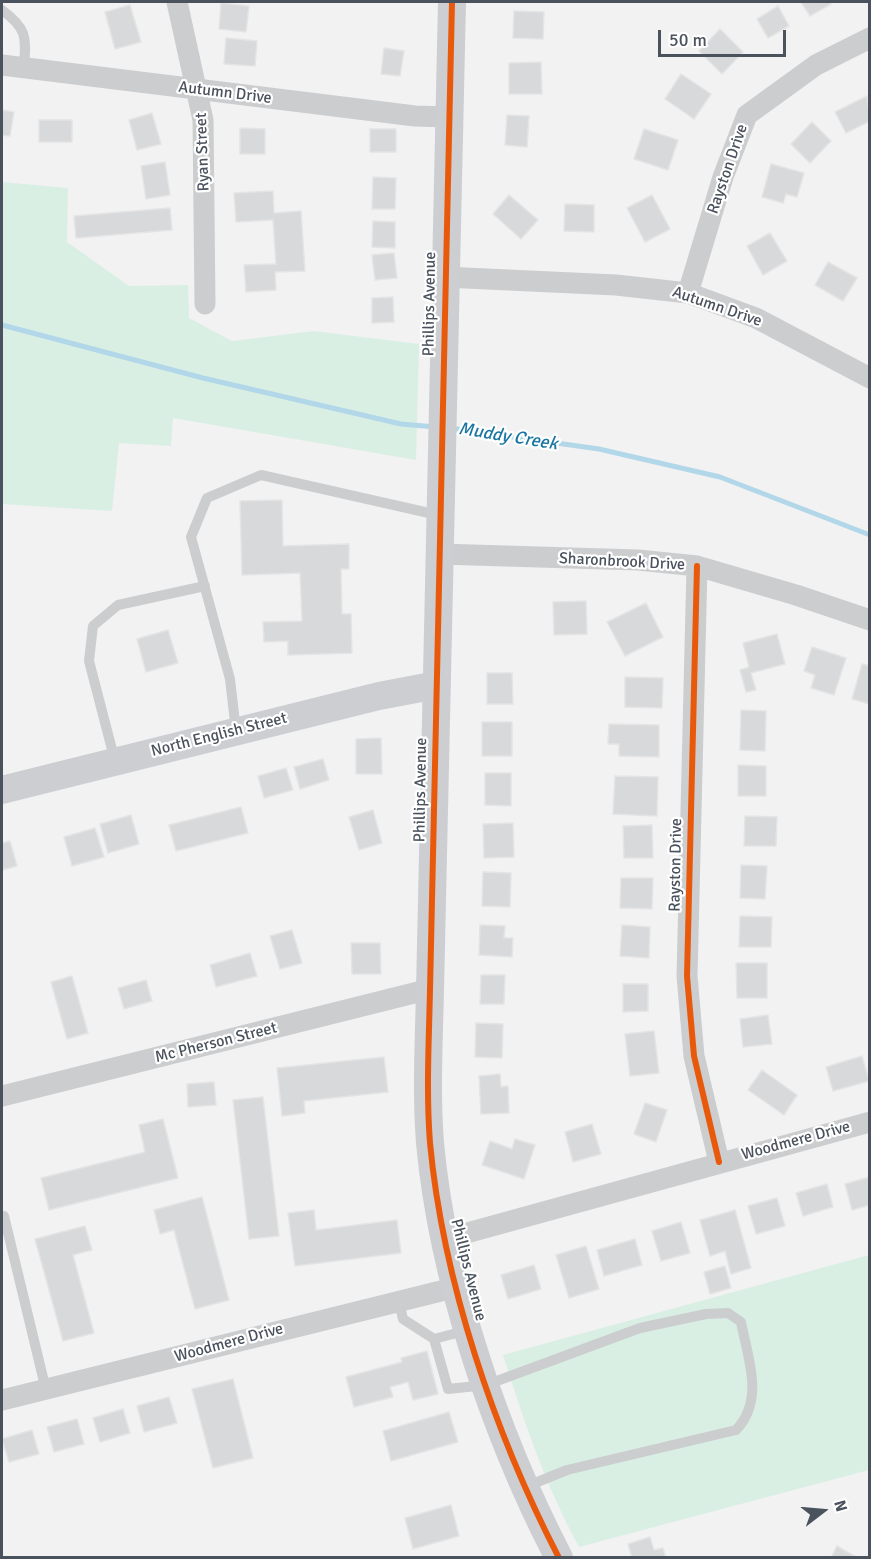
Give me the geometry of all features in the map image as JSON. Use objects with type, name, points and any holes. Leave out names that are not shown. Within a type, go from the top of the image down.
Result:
[{"type":"street","name":"Ryan Street","points":[[177,2],[199,89],[203,120],[205,304]]},
{"type":"street","name":"Phillips Avenue","points":[[452,2],[444,277],[430,988],[430,1141],[445,1239],[469,1330],[486,1384],[525,1487],[559,1557]]},
{"type":"street","name":"Rayston Drive","points":[[688,293],[723,177],[747,115],[816,65],[870,38]]},
{"type":"street","name":"Autumn Drive","points":[[2,65],[415,116],[449,117]]},
{"type":"street","name":"Autumn Drive","points":[[444,277],[616,285],[688,293],[756,318],[870,378]]},
{"type":"street","name":"Sharonbrook Drive","points":[[439,554],[638,560],[697,566],[870,620]]},
{"type":"street","name":"Rayston Drive","points":[[697,566],[687,976],[694,1056],[719,1162]]},
{"type":"street","name":"North English Street","points":[[2,790],[379,696],[437,685]]},
{"type":"street","name":"Mc Pherson Street","points":[[2,1096],[430,988]]},
{"type":"street","name":"Woodmere Drive","points":[[445,1239],[870,1122]]},
{"type":"street","name":"Woodmere Drive","points":[[2,1400],[457,1287]]},
{"type":"lane","points":[[2,10],[14,19],[26,36],[24,68]]},
{"type":"lane","points":[[236,731],[230,679],[191,537],[207,498],[261,475],[440,515]]},
{"type":"lane","points":[[115,761],[89,661],[93,626],[118,605],[205,586]]},
{"type":"lane","points":[[4,1216],[45,1390]]},
{"type":"lane","points":[[399,1302],[403,1319],[434,1339],[448,1389],[486,1384],[640,1329],[706,1314],[728,1313],[741,1323],[754,1391],[745,1421],[736,1430],[567,1470],[525,1487]]},
{"type":"lane","points":[[434,1339],[469,1330]]},
{"type":"green space","points":[[2,182],[68,188],[67,242],[129,286],[188,285],[189,318],[232,341],[314,331],[419,344],[416,460],[173,418],[171,446],[119,443],[112,511],[2,504]]},
{"type":"green space","points":[[869,1255],[869,1470],[579,1547],[545,1476],[503,1355]]},
{"type":"building","points":[[801,2],[830,2],[831,4],[810,16]]},
{"type":"building","points":[[221,3],[249,6],[246,32],[219,29]]},
{"type":"building","points":[[130,5],[141,42],[115,49],[105,12]]},
{"type":"building","points":[[778,6],[789,26],[768,38],[757,19]]},
{"type":"building","points":[[514,11],[544,12],[543,39],[513,38]]},
{"type":"building","points":[[720,29],[743,52],[722,74],[699,51]]},
{"type":"building","points":[[226,38],[257,41],[255,66],[224,64]]},
{"type":"building","points":[[384,48],[404,51],[400,76],[381,74]]},
{"type":"building","points":[[541,62],[542,94],[509,94],[509,63]]},
{"type":"building","points":[[681,74],[711,94],[694,119],[665,99]]},
{"type":"building","points":[[867,96],[870,121],[846,133],[835,112]]},
{"type":"building","points":[[2,110],[14,112],[10,136],[2,135]]},
{"type":"building","points":[[152,113],[161,144],[137,150],[129,120]]},
{"type":"building","points":[[507,115],[529,116],[527,147],[505,145]]},
{"type":"building","points":[[39,120],[72,120],[72,142],[39,142]]},
{"type":"building","points":[[812,122],[831,141],[810,163],[791,144]]},
{"type":"building","points":[[240,128],[265,129],[265,154],[240,154]]},
{"type":"building","points":[[370,129],[396,129],[396,152],[370,152]]},
{"type":"building","points":[[644,129],[678,140],[668,170],[634,159]]},
{"type":"building","points":[[165,162],[170,195],[146,199],[141,166]]},
{"type":"building","points":[[771,164],[804,173],[797,197],[786,194],[783,203],[762,197]]},
{"type":"building","points":[[373,177],[396,178],[395,209],[372,209]]},
{"type":"building","points":[[273,191],[274,213],[301,211],[305,271],[275,272],[276,290],[246,292],[244,265],[276,264],[273,220],[236,222],[234,193]]},
{"type":"building","points":[[509,195],[538,220],[521,239],[493,214]]},
{"type":"building","points":[[652,195],[670,229],[645,242],[627,208]]},
{"type":"building","points":[[565,204],[594,205],[594,232],[564,231]]},
{"type":"building","points":[[170,208],[172,230],[76,238],[74,216]]},
{"type":"building","points":[[373,221],[395,222],[395,248],[372,247]]},
{"type":"building","points":[[770,233],[787,261],[763,275],[747,246]]},
{"type":"building","points":[[394,253],[397,278],[375,280],[372,255]]},
{"type":"building","points":[[828,262],[857,278],[843,301],[815,285]]},
{"type":"building","points":[[393,297],[394,322],[372,323],[372,298]]},
{"type":"building","points":[[282,500],[283,546],[349,544],[349,569],[341,569],[342,614],[351,614],[352,653],[288,655],[288,641],[264,642],[263,622],[302,621],[300,573],[242,575],[240,501]]},
{"type":"building","points":[[586,601],[587,634],[554,635],[553,602]]},
{"type":"building","points":[[646,603],[663,637],[625,656],[607,622]]},
{"type":"building","points":[[168,630],[178,663],[146,672],[137,639]]},
{"type":"building","points":[[777,634],[785,664],[751,673],[756,690],[746,692],[740,670],[749,667],[743,643]]},
{"type":"building","points":[[812,647],[846,658],[834,695],[811,688],[815,675],[804,671]]},
{"type":"building","points":[[862,664],[870,666],[870,704],[852,699]]},
{"type":"building","points":[[487,673],[512,673],[513,704],[487,704]]},
{"type":"building","points":[[625,677],[663,678],[662,708],[625,707]]},
{"type":"building","points":[[741,710],[766,711],[765,751],[740,750]]},
{"type":"building","points":[[482,722],[512,722],[512,756],[482,756]]},
{"type":"building","points":[[609,724],[659,725],[659,757],[619,756],[619,744],[608,744]]},
{"type":"building","points":[[381,738],[382,774],[356,774],[356,739]]},
{"type":"building","points":[[323,759],[329,780],[300,789],[294,767]]},
{"type":"building","points":[[738,765],[766,766],[766,796],[738,796]]},
{"type":"building","points":[[286,768],[293,790],[264,798],[258,776]]},
{"type":"building","points":[[485,773],[511,773],[511,806],[485,805]]},
{"type":"building","points":[[615,776],[658,777],[657,816],[613,814]]},
{"type":"building","points":[[241,807],[248,833],[176,851],[169,825]]},
{"type":"building","points":[[373,810],[382,843],[359,850],[349,817]]},
{"type":"building","points":[[131,815],[139,844],[108,853],[100,824]]},
{"type":"building","points":[[745,816],[777,817],[776,846],[744,846]]},
{"type":"building","points":[[513,823],[514,857],[484,858],[483,824]]},
{"type":"building","points":[[652,825],[653,858],[624,858],[623,826]]},
{"type":"building","points":[[95,828],[104,857],[72,866],[64,837]]},
{"type":"building","points":[[10,841],[17,866],[2,870],[2,843]]},
{"type":"building","points":[[741,865],[767,866],[765,899],[740,898]]},
{"type":"building","points":[[483,872],[511,873],[510,907],[482,906]]},
{"type":"building","points":[[621,878],[653,878],[652,909],[620,908]]},
{"type":"building","points":[[740,916],[772,917],[771,947],[739,947]]},
{"type":"building","points":[[480,925],[505,926],[504,938],[513,938],[512,957],[479,955]]},
{"type":"building","points":[[622,925],[650,927],[649,958],[620,956]]},
{"type":"building","points":[[292,930],[302,963],[280,969],[270,936]]},
{"type":"building","points":[[351,943],[380,943],[381,974],[352,974]]},
{"type":"building","points":[[250,953],[257,976],[216,987],[210,965]]},
{"type":"building","points":[[736,963],[767,963],[767,998],[737,998]]},
{"type":"building","points":[[481,975],[505,975],[504,1004],[480,1004]]},
{"type":"building","points":[[72,976],[88,1033],[67,1039],[51,982]]},
{"type":"building","points":[[146,980],[152,1001],[124,1009],[118,988]]},
{"type":"building","points":[[623,984],[648,984],[648,1011],[623,1012]]},
{"type":"building","points":[[768,1015],[772,1044],[743,1047],[740,1019]]},
{"type":"building","points":[[476,1023],[503,1024],[502,1058],[475,1057]]},
{"type":"building","points":[[654,1031],[659,1073],[630,1076],[625,1034]]},
{"type":"building","points":[[862,1056],[869,1081],[833,1091],[826,1067]]},
{"type":"building","points":[[384,1057],[388,1092],[304,1101],[305,1113],[282,1116],[277,1068]]},
{"type":"building","points":[[762,1070],[797,1095],[784,1115],[748,1090]]},
{"type":"building","points":[[500,1074],[501,1087],[508,1086],[509,1113],[481,1114],[479,1076]]},
{"type":"building","points":[[214,1082],[216,1105],[188,1107],[187,1084]]},
{"type":"building","points":[[263,1097],[279,1236],[249,1239],[233,1100]]},
{"type":"building","points":[[645,1103],[667,1110],[656,1142],[634,1134]]},
{"type":"building","points":[[163,1119],[178,1178],[49,1210],[41,1178],[145,1152],[139,1125]]},
{"type":"building","points":[[592,1124],[601,1154],[573,1162],[565,1132]]},
{"type":"building","points":[[515,1139],[535,1145],[524,1179],[482,1165],[490,1141],[512,1149]]},
{"type":"building","points":[[870,1177],[870,1205],[852,1210],[845,1184]]},
{"type":"building","points":[[827,1184],[833,1207],[803,1216],[796,1193]]},
{"type":"building","points":[[202,1197],[229,1300],[195,1309],[174,1230],[160,1234],[154,1210]]},
{"type":"building","points":[[777,1198],[785,1226],[756,1234],[748,1206]]},
{"type":"building","points":[[314,1210],[316,1230],[397,1220],[401,1253],[295,1266],[288,1213]]},
{"type":"building","points":[[735,1210],[751,1268],[731,1274],[725,1251],[710,1256],[700,1220]]},
{"type":"building","points":[[681,1222],[690,1253],[661,1261],[652,1231]]},
{"type":"building","points":[[85,1226],[92,1250],[73,1255],[94,1333],[63,1341],[35,1239]]},
{"type":"building","points":[[635,1239],[642,1265],[604,1276],[597,1250]]},
{"type":"building","points":[[586,1246],[599,1289],[569,1298],[556,1255]]},
{"type":"building","points":[[534,1265],[541,1289],[508,1299],[501,1275]]},
{"type":"building","points":[[725,1266],[731,1288],[710,1294],[704,1272]]},
{"type":"building","points":[[427,1351],[438,1394],[413,1400],[408,1382],[390,1387],[393,1397],[354,1407],[346,1377],[402,1362],[401,1358]]},
{"type":"building","points":[[233,1379],[253,1458],[213,1468],[192,1389]]},
{"type":"building","points":[[169,1397],[177,1423],[144,1432],[137,1406]]},
{"type":"building","points":[[123,1409],[130,1433],[100,1442],[93,1418]]},
{"type":"building","points":[[449,1412],[458,1442],[391,1461],[383,1431]]},
{"type":"building","points":[[77,1419],[84,1444],[54,1452],[47,1427]]},
{"type":"building","points":[[32,1430],[39,1454],[9,1462],[2,1439]]},
{"type":"building","points":[[451,1505],[459,1536],[413,1549],[405,1518]]},
{"type":"building","points":[[650,1537],[654,1550],[663,1548],[666,1558],[632,1558],[628,1544]]},
{"type":"building","points":[[837,1546],[858,1558],[831,1558]]},
{"type":"waterway","name":"Muddy Creek","points":[[2,325],[203,378],[401,424],[435,427]]},
{"type":"waterway","name":"Muddy Creek","points":[[450,428],[599,449],[720,477],[870,535]]},
{"type":"cycle path","points":[[452,2],[428,1066],[430,1143],[447,1249],[475,1356],[514,1460],[559,1558]]},
{"type":"cycle path","points":[[697,566],[687,976],[694,1056],[719,1162]]}]
